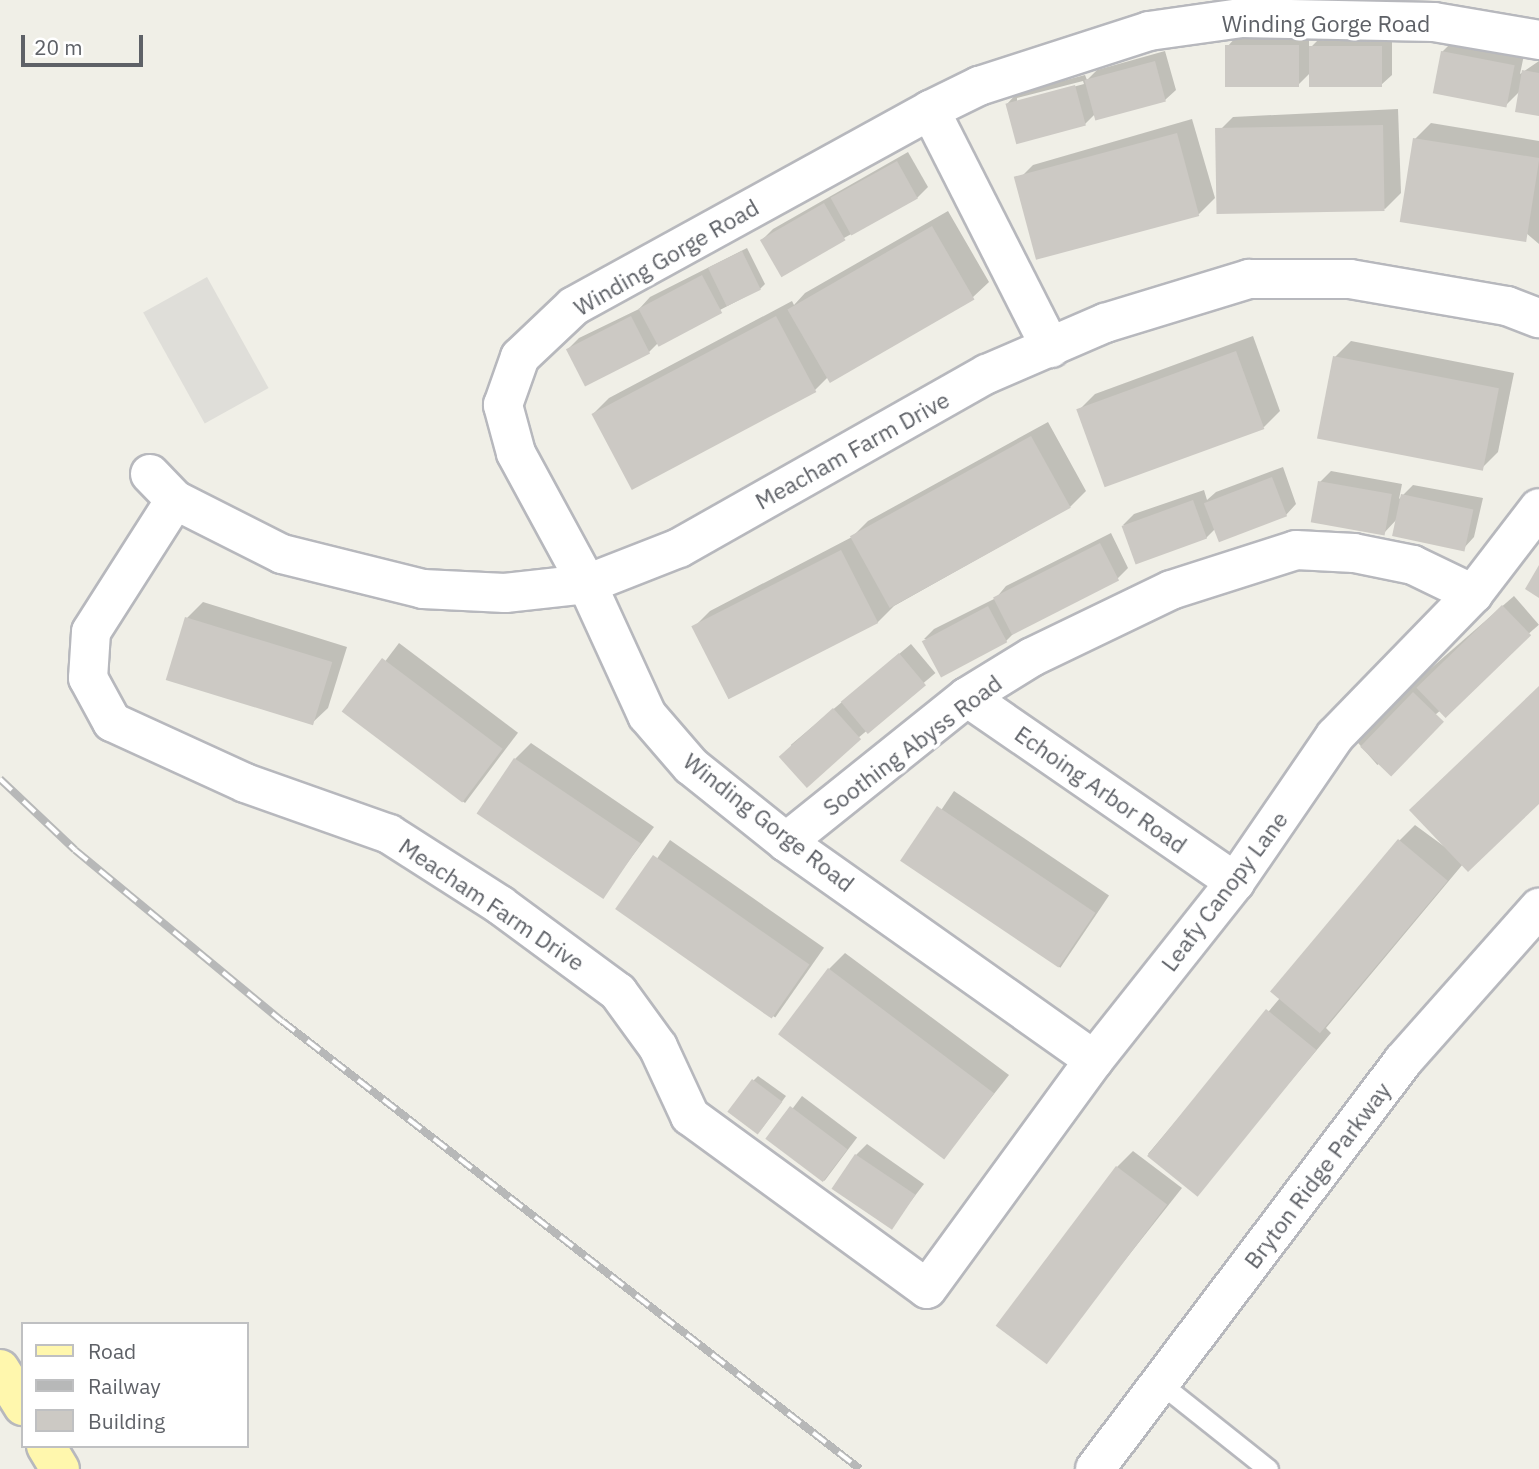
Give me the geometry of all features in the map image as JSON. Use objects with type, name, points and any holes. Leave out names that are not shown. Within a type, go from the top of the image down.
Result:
[{"type":"main road","points":[[0,1369],[21,1403]]},
{"type":"main road","points":[[47,1448],[60,1469]]},
{"type":"street","name":"Winding Gorge Road","points":[[1094,1060],[786,842],[691,766],[648,715],[587,584],[516,453],[503,405],[520,357],[574,306],[930,110],[979,86],[1149,31],[1242,18],[1434,22],[1539,40]]},
{"type":"street","points":[[930,110],[1051,348]]},
{"type":"street","name":"Meacham Farm Drive","points":[[927,1289],[690,1115],[658,1047],[618,992],[500,905],[389,834],[245,783],[112,722],[88,678],[90,632],[162,487],[282,554],[423,589],[505,593],[587,584],[679,548],[987,374],[1105,323],[1249,279],[1350,279],[1507,306],[1539,318]]},
{"type":"street","name":"Leafy Canopy Lane","points":[[927,1289],[1094,1060],[1235,882],[1335,736],[1473,594],[1539,508]]},
{"type":"street","name":"Soothing Abyss Road","points":[[786,842],[967,697],[1032,657],[1171,590],[1296,550],[1354,553],[1413,565],[1473,594]]},
{"type":"street","name":"Echoing Arbor Road","points":[[967,697],[1235,882]]},
{"type":"street","name":"Bryton Ridge Parkway","points":[[1101,1461],[1403,1061],[1539,908]]},
{"type":"lane","points":[[1160,1383],[1268,1469]]},
{"type":"shaded area","points":[[207,277],[269,388],[205,423],[143,312]]},
{"type":"building","points":[[1225,45],[1299,45],[1299,87],[1225,87]]},
{"type":"building","points":[[1309,46],[1382,46],[1382,87],[1309,87]]},
{"type":"building","points":[[1441,51],[1515,65],[1506,108],[1433,93]]},
{"type":"building","points":[[1155,61],[1166,102],[1095,120],[1084,80]]},
{"type":"building","points":[[1522,70],[1539,73],[1539,116],[1515,112]]},
{"type":"building","points":[[1075,85],[1086,126],[1016,144],[1005,104]]},
{"type":"building","points":[[1383,125],[1385,211],[1217,214],[1215,128]]},
{"type":"building","points":[[1177,133],[1199,216],[1036,260],[1014,177]]},
{"type":"building","points":[[1413,138],[1539,158],[1526,242],[1400,222]]},
{"type":"building","points":[[897,161],[918,199],[851,235],[831,198]]},
{"type":"building","points":[[824,203],[846,240],[781,277],[760,240]]},
{"type":"building","points":[[932,226],[974,300],[830,383],[787,310]]},
{"type":"building","points":[[742,251],[761,290],[727,306],[708,268]]},
{"type":"building","points":[[702,275],[722,313],[659,347],[638,309]]},
{"type":"building","points":[[631,316],[650,353],[585,387],[566,349]]},
{"type":"building","points":[[776,316],[816,392],[632,490],[591,414]]},
{"type":"building","points":[[1236,351],[1264,429],[1105,487],[1076,409]]},
{"type":"building","points":[[1333,356],[1499,388],[1483,471],[1317,438]]},
{"type":"building","points":[[1031,436],[1071,508],[890,608],[850,536]]},
{"type":"building","points":[[1272,477],[1287,516],[1219,542],[1204,503]]},
{"type":"building","points":[[1318,481],[1392,494],[1385,535],[1311,522]]},
{"type":"building","points":[[1401,494],[1473,509],[1464,551],[1392,536]]},
{"type":"building","points":[[1193,500],[1207,539],[1136,565],[1122,526]]},
{"type":"building","points":[[1100,543],[1119,580],[1012,635],[993,597]]},
{"type":"building","points":[[841,550],[878,623],[729,699],[691,626]]},
{"type":"building","points":[[1539,565],[1539,598],[1525,589]]},
{"type":"building","points":[[1502,605],[1531,635],[1446,718],[1416,688]]},
{"type":"building","points":[[988,606],[1007,642],[941,677],[922,641]]},
{"type":"building","points":[[185,617],[332,662],[313,725],[166,680]]},
{"type":"building","points":[[899,653],[926,685],[868,734],[841,702]]},
{"type":"building","points":[[382,658],[503,749],[462,802],[342,712]]},
{"type":"building","points":[[1539,686],[1539,804],[1468,872],[1409,810]]},
{"type":"building","points":[[1413,692],[1444,722],[1391,777],[1360,747]]},
{"type":"building","points":[[833,708],[861,739],[807,788],[779,757]]},
{"type":"building","points":[[514,758],[641,844],[603,899],[477,814]]},
{"type":"building","points":[[937,806],[1095,913],[1058,968],[900,861]]},
{"type":"building","points":[[1398,839],[1448,881],[1320,1033],[1270,991]]},
{"type":"building","points":[[653,855],[809,965],[772,1019],[615,909]]},
{"type":"building","points":[[828,968],[994,1093],[944,1159],[778,1034]]},
{"type":"building","points":[[1266,1009],[1317,1050],[1198,1197],[1147,1156]]},
{"type":"building","points":[[752,1079],[782,1102],[758,1135],[727,1112]]},
{"type":"building","points":[[790,1106],[848,1149],[823,1182],[765,1139]]},
{"type":"building","points":[[855,1154],[916,1195],[892,1230],[832,1189]]},
{"type":"building","points":[[1116,1166],[1167,1205],[1047,1364],[996,1326]]},
{"type":"railway","points":[[0,779],[75,850],[282,1021],[860,1469]]}]
